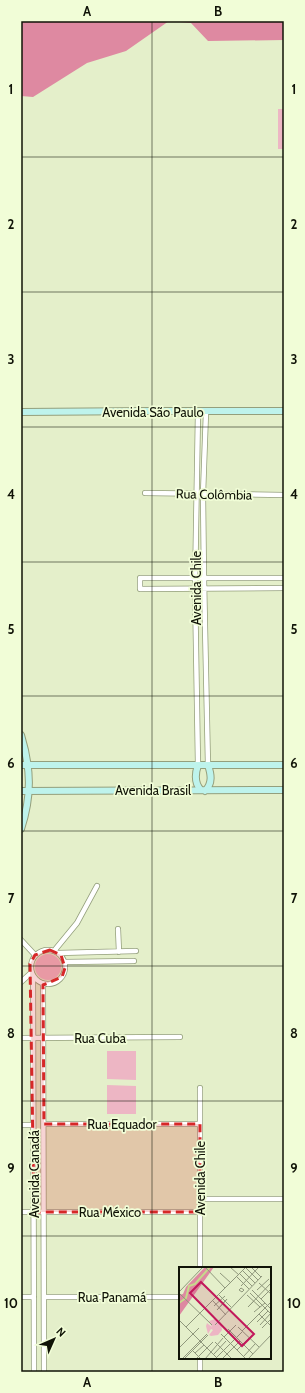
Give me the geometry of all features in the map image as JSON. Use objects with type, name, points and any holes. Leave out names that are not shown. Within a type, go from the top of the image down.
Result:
[{"type":"main road","name":"Avenida São Paulo","points":[[21,412],[127,410],[198,412],[284,411]]},
{"type":"main road","points":[[21,735],[29,765],[30,791],[27,809],[21,829]]},
{"type":"main road","points":[[198,765],[196,782],[203,790],[209,787],[211,782],[208,765]]},
{"type":"main road","name":"Avenida Brasil","points":[[21,766],[284,765]]},
{"type":"main road","name":"Avenida Brasil","points":[[21,791],[284,790]]},
{"type":"street","name":"Avenida Chile","points":[[198,412],[195,579],[198,765]]},
{"type":"street","name":"Avenida Chile","points":[[206,412],[203,494],[208,765]]},
{"type":"street","name":"Rua Colômbia","points":[[145,493],[284,495]]},
{"type":"street","points":[[284,578],[140,578],[140,589],[284,588]]},
{"type":"street","points":[[56,952],[77,923],[97,886]]},
{"type":"street","points":[[118,929],[119,952]]},
{"type":"street","points":[[21,940],[35,954]]},
{"type":"street","points":[[56,952],[65,962],[64,973],[62,977],[54,984],[43,984],[32,974],[30,964],[35,954],[44,950],[56,952],[136,951]]},
{"type":"street","points":[[65,962],[134,961]]},
{"type":"street","points":[[21,982],[32,974]]},
{"type":"street","name":"Avenida Canadá","points":[[32,974],[34,1372]]},
{"type":"street","name":"Avenida Canadá","points":[[43,984],[44,1372]]},
{"type":"street","name":"Rua Cuba","points":[[21,1038],[180,1037]]},
{"type":"street","name":"Avenida Chile","points":[[200,1088],[200,1267]]},
{"type":"street","name":"Rua Equador","points":[[44,1124],[200,1124]]},
{"type":"street","points":[[21,1125],[33,1125]]},
{"type":"street","points":[[200,1199],[284,1199]]},
{"type":"street","name":"Rua México","points":[[21,1212],[200,1212]]},
{"type":"street","points":[[21,1298],[34,1297]]},
{"type":"street","name":"Rua Panamá","points":[[44,1297],[179,1297]]},
{"type":"street","points":[[200,1359],[200,1372]]},
{"type":"highlighted area","points":[[50,950],[61,955],[65,968],[62,977],[43,985],[44,1124],[200,1124],[200,1212],[34,1212],[30,964],[35,955]]},
{"type":"shaded area","points":[[21,21],[169,21],[126,51],[87,63],[33,97],[21,96]]},
{"type":"shaded area","points":[[169,21],[284,21],[284,40],[208,41],[191,23]]},
{"type":"shaded area","points":[[278,109],[284,109],[284,149],[278,149]]},
{"type":"shaded area","points":[[48,954],[57,958],[61,967],[57,976],[48,980],[39,976],[35,967],[39,958]]},
{"type":"shaded area","points":[[107,1051],[136,1051],[136,1080],[107,1079]]},
{"type":"shaded area","points":[[107,1085],[136,1086],[136,1114],[107,1114]]}]
